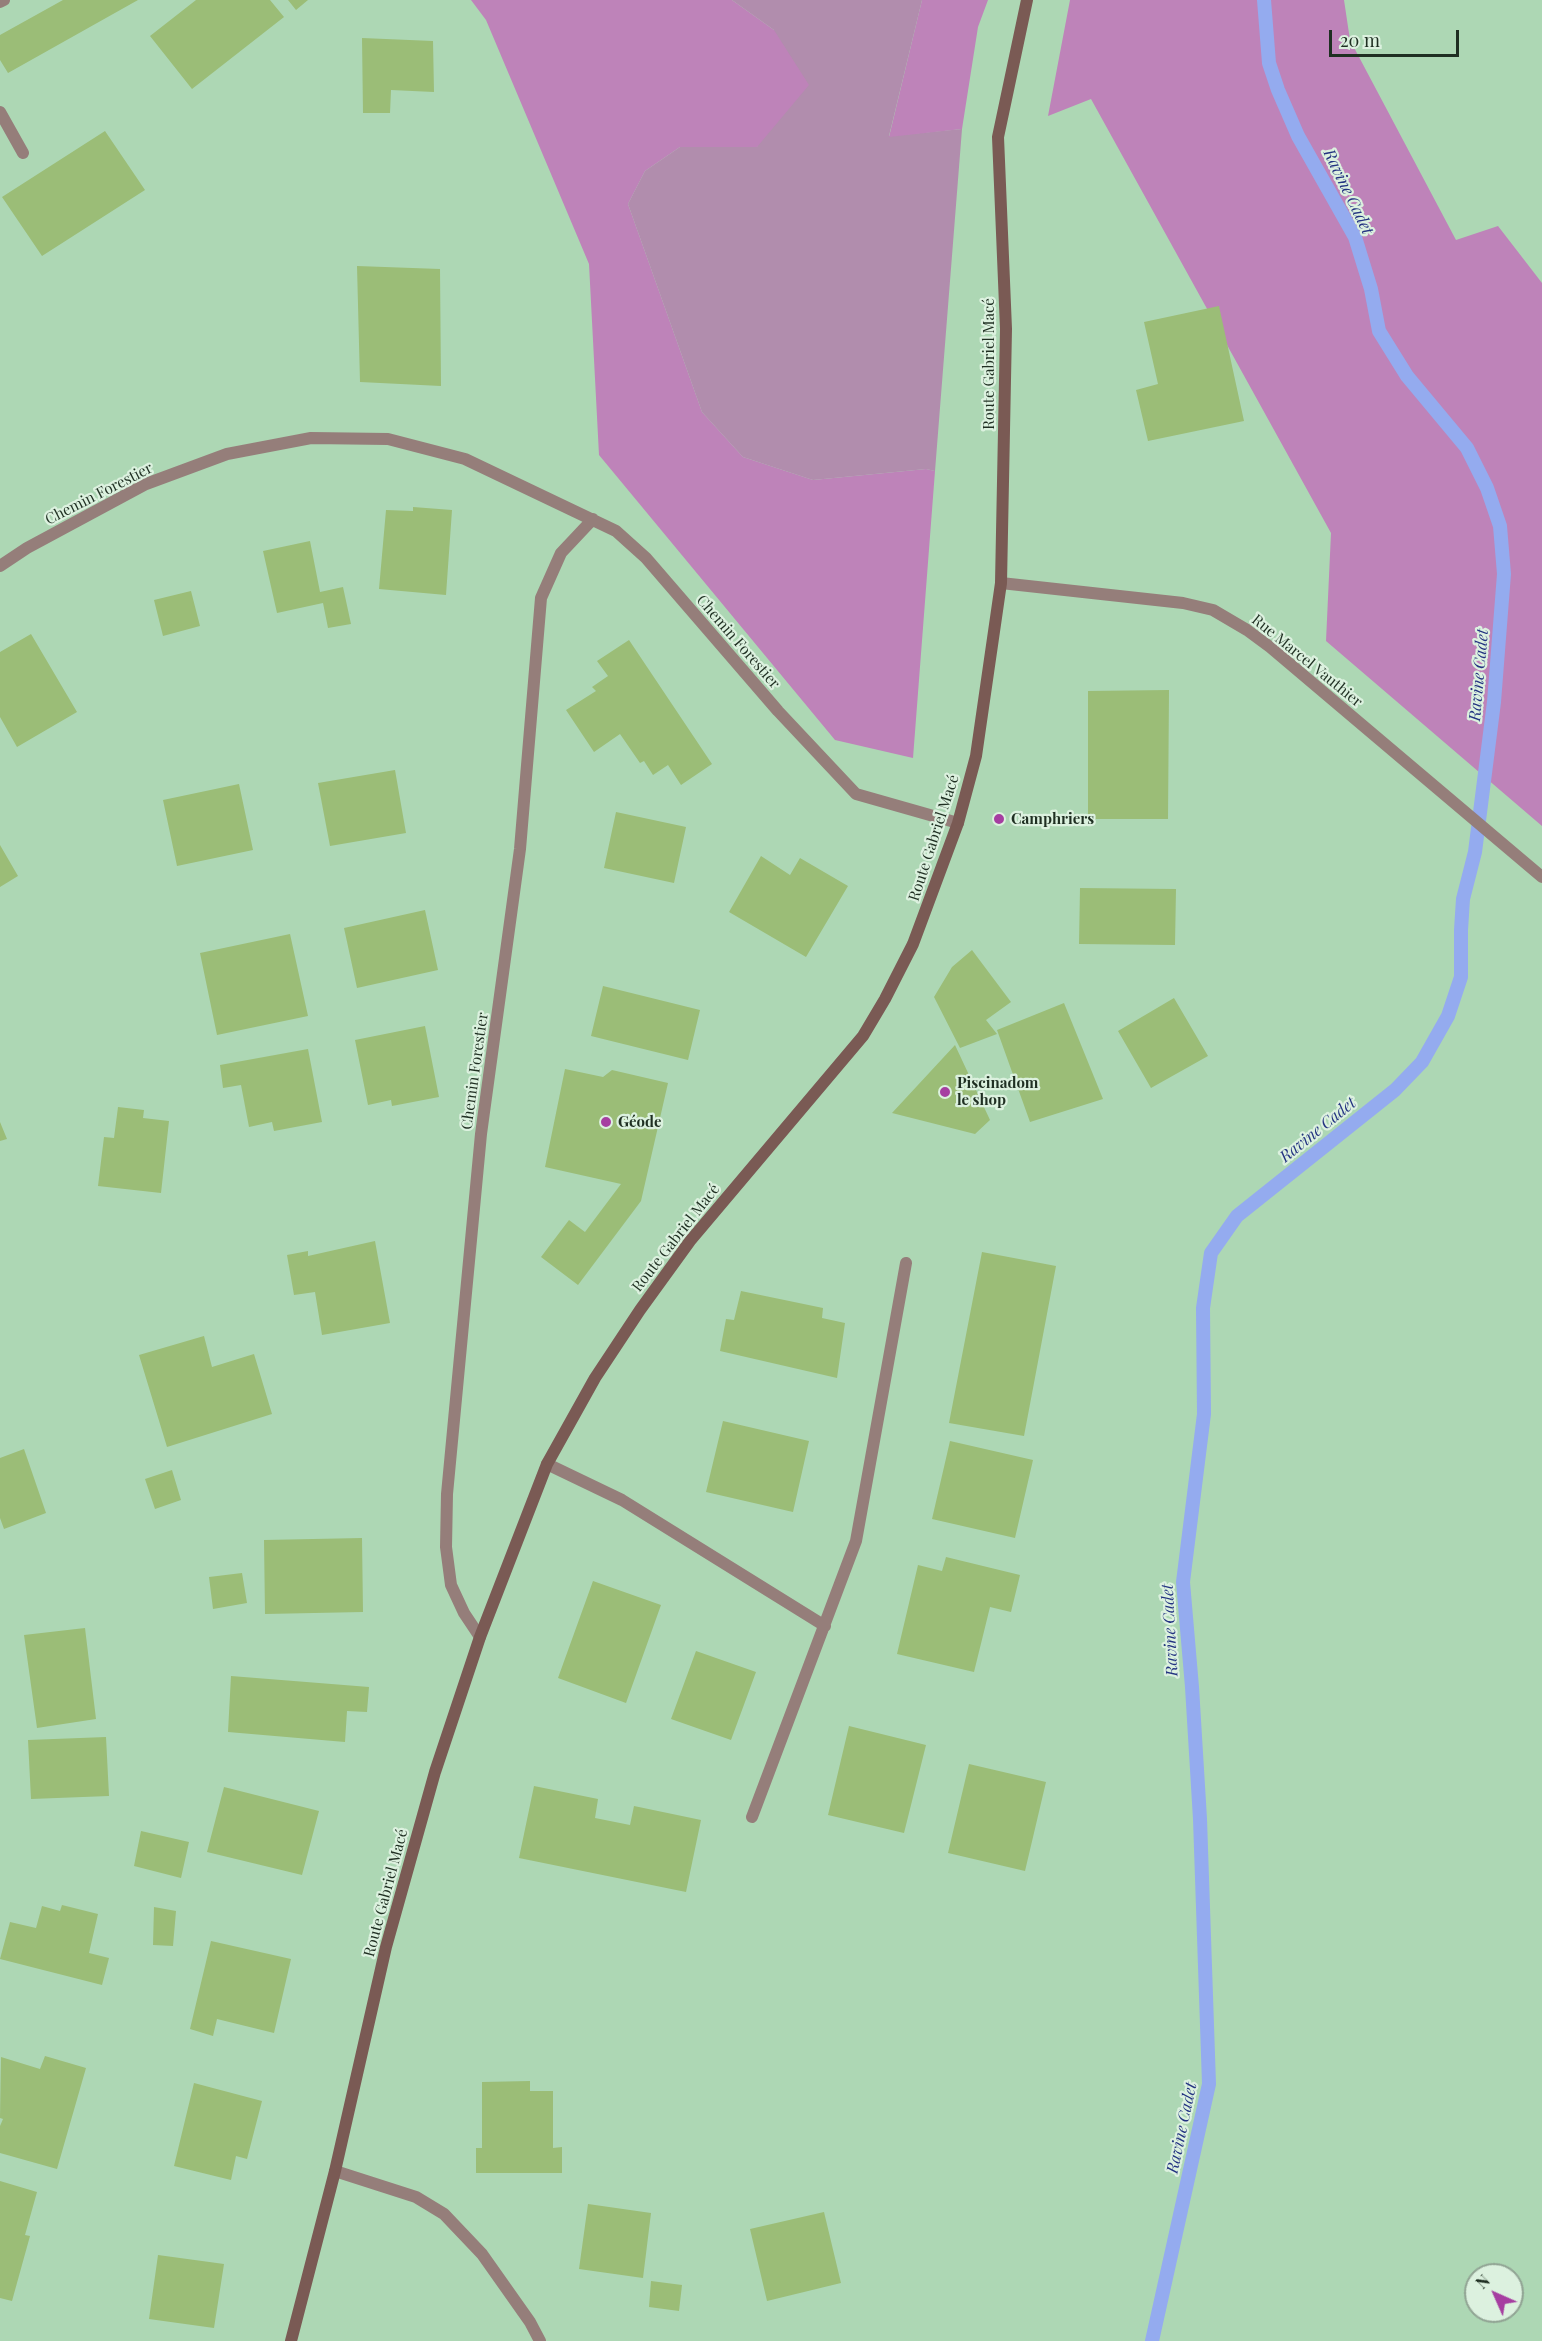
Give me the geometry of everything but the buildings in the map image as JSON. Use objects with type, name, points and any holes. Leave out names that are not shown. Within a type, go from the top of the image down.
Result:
[{"type":"main road","name":"Route Gabriel Macé","points":[[291,2341],[335,2171],[386,1947],[435,1772],[480,1637],[548,1464],[602,1369],[640,1310],[690,1241],[863,1036],[913,944],[958,823],[976,756],[1001,583],[1006,329],[998,137],[1027,0]]},
{"type":"street","points":[[0,112],[23,153]]},
{"type":"street","name":"Chemin Forestier","points":[[0,566],[27,548],[146,484],[227,454],[311,438],[388,439],[465,459],[616,531],[646,558],[778,711],[856,794],[958,823]]},
{"type":"street","name":"Chemin Forestier","points":[[480,1637],[451,1585],[446,1547],[447,1494],[481,1134],[520,849],[541,598],[561,553],[593,519]]},
{"type":"street","name":"Rue Marcel Vauthier","points":[[1001,583],[1183,603],[1213,610],[1270,647],[1542,877]]},
{"type":"street","points":[[752,1817],[856,1541],[906,1263]]},
{"type":"street","points":[[548,1464],[622,1500],[825,1626]]},
{"type":"street","points":[[335,2171],[416,2197],[444,2214],[482,2254],[530,2322],[540,2341]]},
{"type":"shaded area","points":[[471,0],[732,0],[774,30],[809,85],[757,147],[680,147],[645,171],[628,204],[702,412],[743,457],[813,480],[926,469],[935,471],[913,758],[835,740],[599,455],[589,264],[486,20]]},
{"type":"shaded area","points":[[732,0],[922,0],[889,136],[962,129],[935,471],[926,469],[813,480],[743,457],[702,412],[628,204],[645,171],[680,147],[757,147],[774,30]]},
{"type":"shaded area","points":[[922,0],[988,0],[978,27],[962,129],[889,137]]},
{"type":"shaded area","points":[[1070,0],[1344,0],[1350,40],[1456,240],[1498,226],[1542,283],[1542,826],[1326,641],[1331,533],[1091,99],[1048,116]]},
{"type":"waterway","name":"Ravine Cadet","points":[[1152,2341],[1209,2084],[1200,1819],[1183,1582],[1204,1414],[1203,1308],[1211,1253],[1237,1216],[1395,1090],[1422,1062],[1448,1016],[1461,977],[1463,899],[1475,852],[1494,702],[1504,574],[1500,526],[1487,488],[1467,448],[1407,376],[1379,331],[1371,289],[1355,237],[1298,136],[1278,90],[1269,63],[1264,0]]},
{"type":"place","name":"Camphriers","points":[[999,819]]},
{"type":"place","name":"Piscinadom le shop","points":[[945,1092]]},
{"type":"place","name":"Géode","points":[[606,1122]]}]
